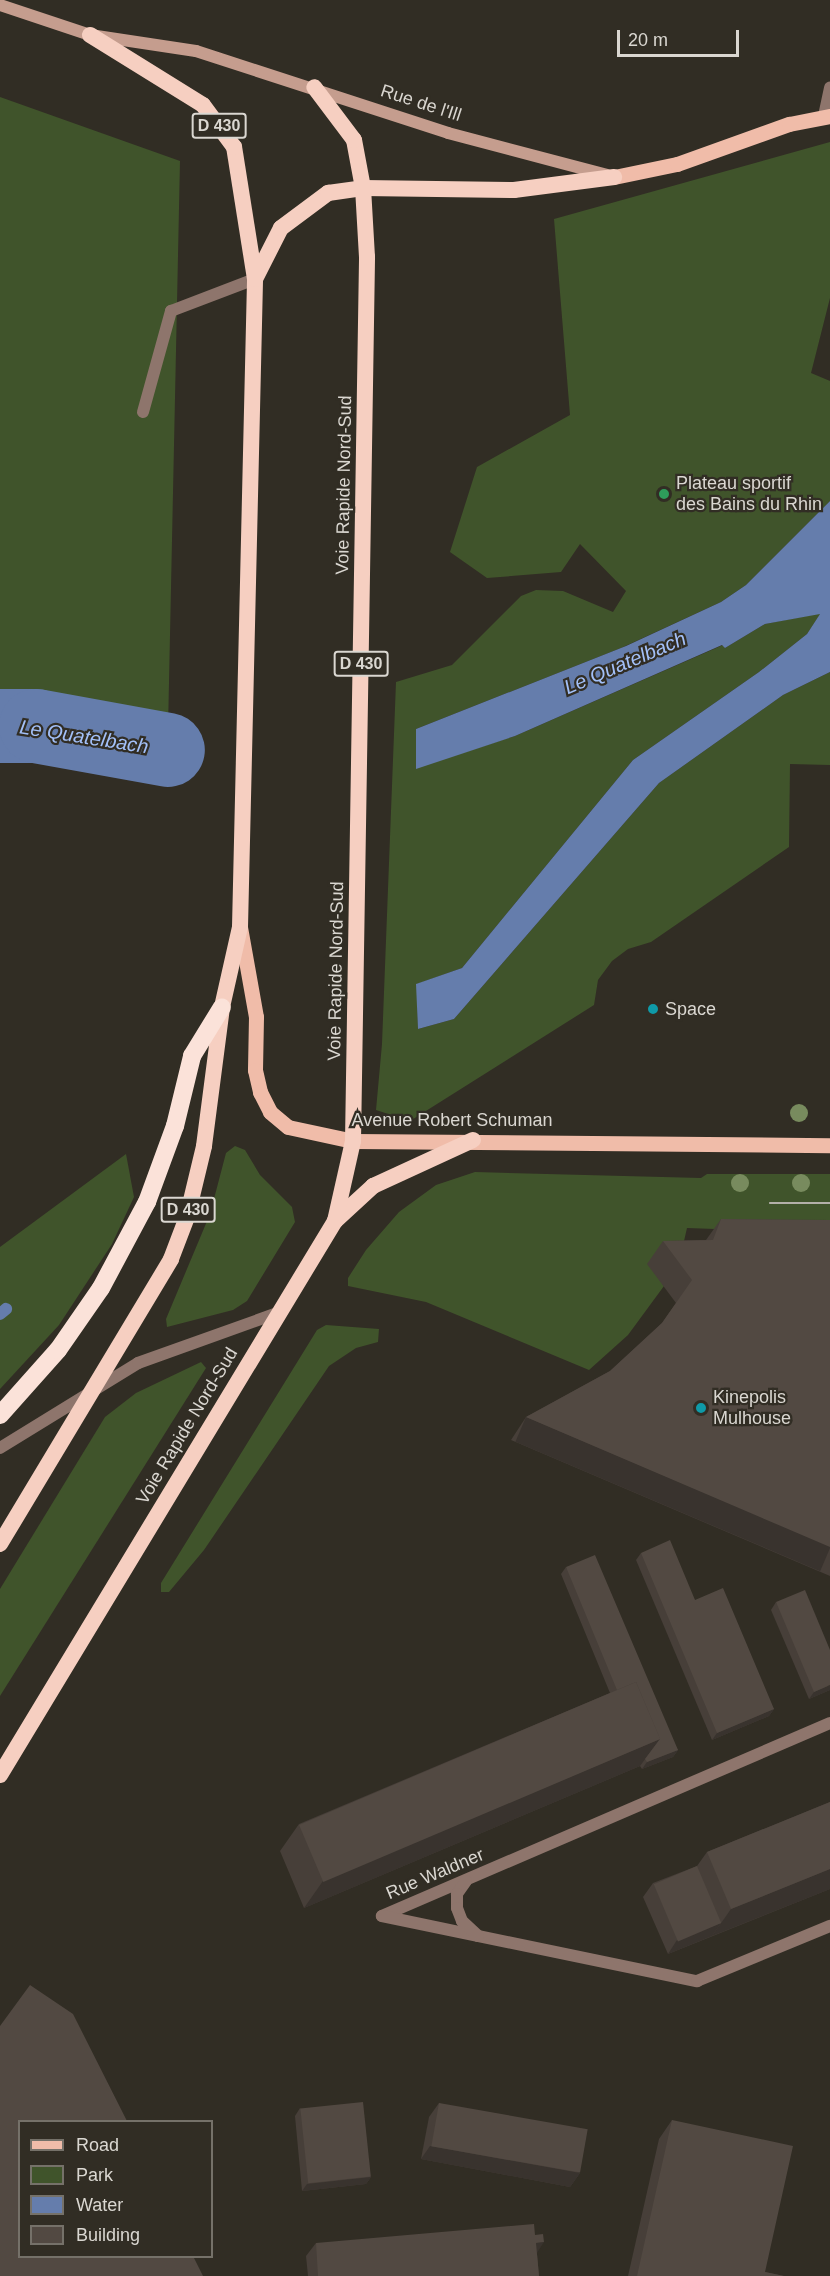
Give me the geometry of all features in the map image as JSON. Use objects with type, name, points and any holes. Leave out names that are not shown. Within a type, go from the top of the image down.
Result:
[{"type":"highway","name":"D 430","points":[[0,1544],[153,1294],[187,1218],[204,1146],[222,1008],[240,927],[255,279],[234,147],[203,105],[90,35]]},
{"type":"highway","name":"Voie Rapide Nord-Sud","points":[[0,1775],[335,1221],[353,1141],[367,257],[363,188],[354,140],[314,87]]},
{"type":"highway","points":[[255,279],[281,228],[299,211],[328,193],[363,188],[514,190],[614,177]]},
{"type":"highway","points":[[0,1415],[58,1350],[101,1288],[147,1202],[175,1126],[192,1056],[222,1008]]},
{"type":"highway","points":[[335,1221],[373,1186],[472,1140]]},
{"type":"main road","name":"Rue de l'Ill","points":[[0,5],[90,35],[196,51],[314,87],[448,133],[614,177],[676,164],[789,124],[827,116]]},
{"type":"main road","name":"Avenue Robert Schuman","points":[[240,927],[256,1017],[255,1070],[270,1112],[288,1127],[353,1141],[472,1140],[830,1145]]},
{"type":"street","points":[[827,116],[830,88]]},
{"type":"street","points":[[143,412],[171,311],[255,279]]},
{"type":"street","points":[[0,1448],[138,1363],[278,1313]]},
{"type":"street","name":"Rue Waldner","points":[[830,1723],[382,1916],[697,1981],[830,1926]]},
{"type":"street","points":[[466,1881],[457,1894],[457,1908],[462,1921],[479,1936]]},
{"type":"green space","points":[[0,97],[180,161],[168,730],[29,703],[0,703]]},
{"type":"green space","points":[[830,142],[830,298],[811,373],[830,381],[830,501],[746,585],[721,602],[621,648],[416,729],[416,768],[515,736],[723,645],[725,648],[765,624],[821,613],[807,634],[759,672],[633,760],[462,968],[417,984],[418,1029],[454,1019],[659,783],[783,695],[830,672],[830,765],[790,764],[789,847],[651,942],[628,949],[612,961],[598,980],[594,1005],[410,1121],[376,1110],[382,1044],[396,682],[452,665],[521,596],[536,590],[563,591],[613,612],[626,591],[580,544],[561,572],[487,578],[450,552],[477,467],[570,415],[554,219]]},
{"type":"green space","points":[[235,1146],[245,1150],[260,1175],[292,1207],[295,1222],[247,1301],[233,1310],[167,1327],[166,1319],[210,1214],[226,1153]]},
{"type":"green space","points":[[126,1154],[134,1197],[112,1244],[59,1325],[0,1389],[0,1247]]},
{"type":"green space","points":[[475,1172],[701,1178],[707,1174],[830,1174],[830,1233],[687,1228],[679,1263],[648,1264],[664,1286],[628,1335],[589,1370],[426,1302],[348,1286],[348,1278],[366,1250],[399,1212],[436,1185]]},
{"type":"green space","points":[[326,1325],[379,1329],[378,1342],[356,1348],[329,1366],[204,1550],[169,1592],[161,1592],[161,1583],[317,1330]]},
{"type":"green space","points":[[201,1362],[206,1368],[0,1696],[0,1589],[105,1417],[136,1393]]},
{"type":"water","points":[[830,501],[830,672],[783,695],[659,783],[454,1019],[418,1029],[416,984],[462,968],[633,760],[759,672],[807,634],[820,614],[765,624],[725,648],[722,645],[515,736],[416,769],[416,729],[626,646],[721,602],[746,585]]},
{"type":"building","name":"Kinepolis Mulhouse","points":[[721,1219],[830,1220],[830,1547],[526,1417],[610,1371],[662,1323],[692,1280],[663,1241],[713,1240]]},
{"type":"building","points":[[670,1540],[695,1600],[723,1588],[774,1709],[717,1733],[641,1553]]},
{"type":"building","points":[[595,1555],[678,1750],[647,1762],[645,1759],[660,1739],[636,1682],[617,1690],[566,1567]]},
{"type":"building","points":[[805,1590],[830,1650],[830,1685],[814,1692],[776,1602]]},
{"type":"building","points":[[636,1682],[660,1739],[323,1882],[299,1825]]},
{"type":"building","points":[[830,1802],[830,1869],[731,1909],[707,1852]]},
{"type":"building","points":[[697,1866],[721,1923],[678,1941],[654,1884]]},
{"type":"building","points":[[30,1985],[73,2014],[126,2120],[18,2120],[18,2258],[194,2258],[203,2276],[0,2276],[0,2026]]},
{"type":"building","points":[[363,2102],[371,2177],[308,2183],[300,2109]]},
{"type":"building","points":[[439,2103],[588,2129],[580,2173],[431,2146]]},
{"type":"building","points":[[672,2120],[793,2146],[765,2272],[784,2276],[637,2276]]},
{"type":"building","points":[[534,2224],[535,2235],[543,2234],[544,2242],[536,2243],[539,2276],[318,2276],[316,2243]]},
{"type":"waterway","name":"Le Quatelbach","points":[[0,726],[36,726],[168,750]]},
{"type":"waterway","points":[[0,1314],[6,1309]]},
{"type":"tram line","points":[[770,1203],[830,1203]]},
{"type":"place","name":"Plateau sportif des Bains du Rhin","points":[[664,494]]},
{"type":"place","name":"Space","points":[[653,1009]]},
{"type":"place","name":"Kinepolis Mulhouse","points":[[701,1408]]}]
